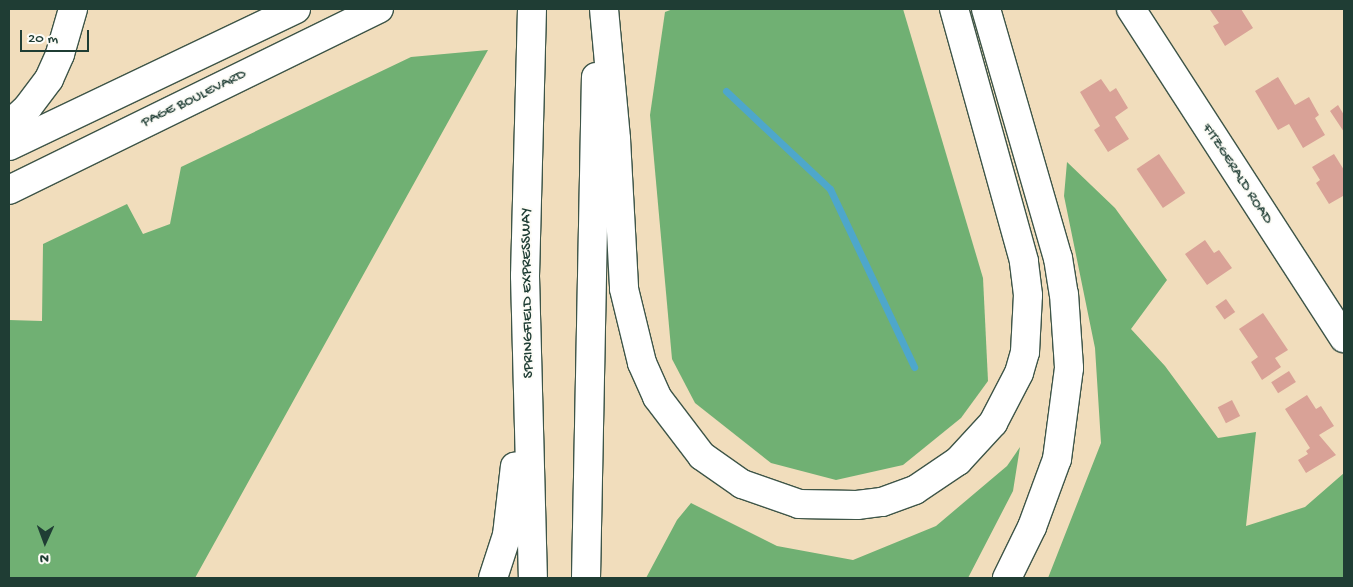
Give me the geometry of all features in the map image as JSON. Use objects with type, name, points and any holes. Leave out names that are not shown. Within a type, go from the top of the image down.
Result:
[{"type":"main road","points":[[9,125],[28,107],[49,79],[66,37],[72,9]]},
{"type":"main road","points":[[9,146],[296,9]]},
{"type":"main road","name":"PAGE BOULEVARD","points":[[9,190],[379,9]]},
{"type":"main road","points":[[519,9],[526,204]]},
{"type":"main road","name":"SPRINGFIELD EXPRESSWAY","points":[[532,9],[526,204],[526,304],[533,578]]},
{"type":"main road","points":[[586,578],[598,9]]},
{"type":"main road","points":[[604,9],[616,138],[624,289],[642,363],[657,397],[702,456],[742,484],[799,504],[857,505],[882,502],[910,492],[936,478],[958,461],[993,423],[1019,373],[1025,352],[1028,295],[1024,260],[954,9]]},
{"type":"main road","points":[[986,9],[1058,258],[1070,368],[1057,459],[1032,527],[1007,578]]},
{"type":"main road","name":"FITZGERALD ROAD","points":[[1130,9],[1344,338]]},
{"type":"main road","points":[[493,578],[504,549],[512,507],[526,304]]},
{"type":"green space","points":[[673,9],[903,9],[983,278],[988,381],[961,418],[903,465],[836,480],[771,463],[695,403],[672,359],[650,115],[665,12]]},
{"type":"green space","points":[[488,50],[195,578],[9,578],[9,320],[42,321],[43,244],[127,204],[143,234],[170,224],[181,167],[411,57]]},
{"type":"green space","points":[[1067,162],[1115,208],[1167,280],[1131,329],[1165,366],[1218,438],[1256,432],[1246,526],[1305,507],[1344,473],[1344,578],[1048,578],[1101,443],[1095,348],[1064,196]]},
{"type":"green space","points":[[1020,447],[1013,491],[968,578],[646,578],[677,520],[691,503],[777,546],[853,560],[936,526],[1007,466]]},
{"type":"building","points":[[1241,9],[1253,28],[1225,46],[1213,26],[1219,23],[1210,10]]},
{"type":"building","points":[[1278,77],[1295,105],[1309,97],[1319,115],[1315,118],[1325,135],[1303,148],[1289,124],[1278,130],[1255,91]]},
{"type":"building","points":[[1101,79],[1110,92],[1116,88],[1128,108],[1115,117],[1129,139],[1108,152],[1094,130],[1100,126],[1080,92]]},
{"type":"building","points":[[1338,105],[1344,115],[1344,132],[1330,111]]},
{"type":"building","points":[[1159,154],[1185,193],[1163,208],[1137,169]]},
{"type":"building","points":[[1334,154],[1344,170],[1344,198],[1343,196],[1329,204],[1316,183],[1320,180],[1312,167]]},
{"type":"building","points":[[1205,240],[1214,253],[1219,250],[1232,268],[1207,285],[1185,254]]},
{"type":"building","points":[[1226,299],[1235,312],[1225,320],[1215,306]]},
{"type":"building","points":[[1263,313],[1288,350],[1275,358],[1281,367],[1262,380],[1251,362],[1258,357],[1239,329]]},
{"type":"building","points":[[1289,371],[1296,382],[1278,393],[1271,382]]},
{"type":"building","points":[[1307,395],[1316,409],[1321,406],[1334,426],[1319,435],[1336,455],[1306,473],[1298,460],[1308,454],[1306,451],[1310,448],[1285,409]]},
{"type":"building","points":[[1232,400],[1240,416],[1226,423],[1218,407]]},
{"type":"waterway","points":[[726,91],[830,189],[914,367]]}]
